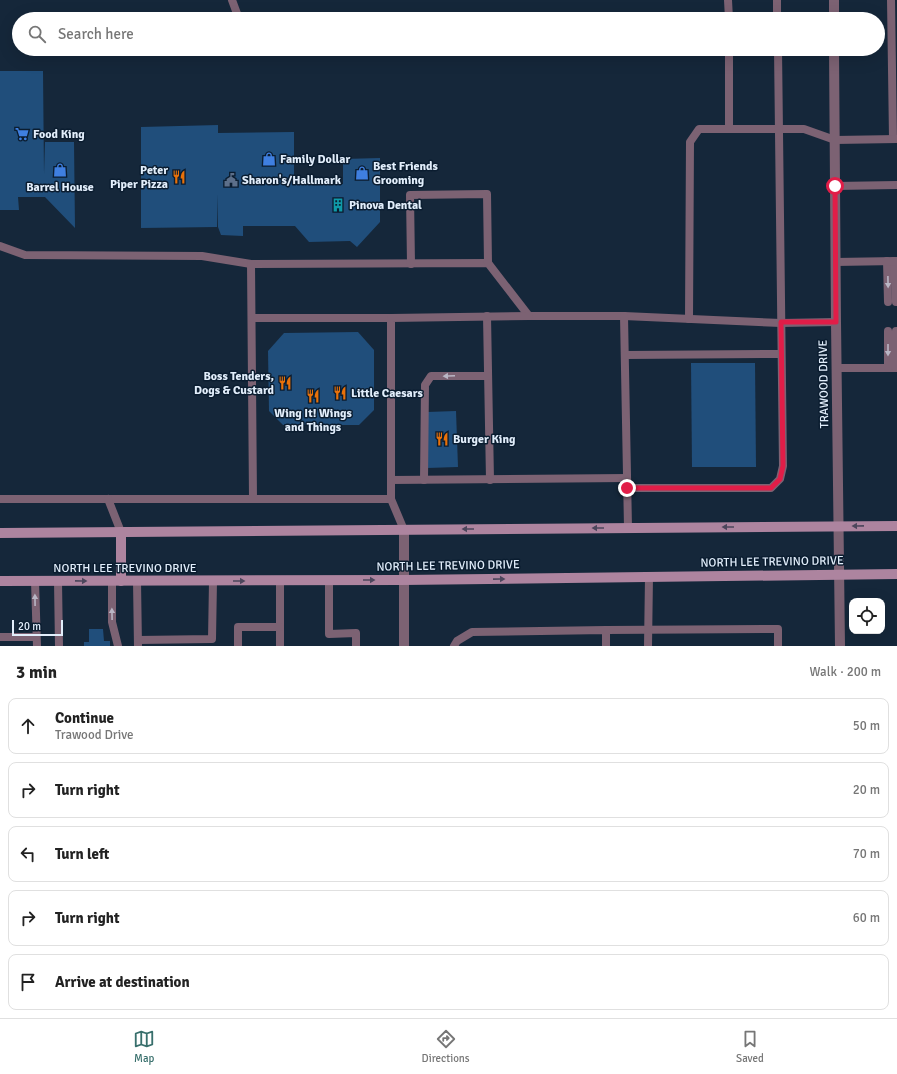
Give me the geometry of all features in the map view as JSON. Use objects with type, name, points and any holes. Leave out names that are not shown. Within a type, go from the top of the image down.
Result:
[{"type":"main road","points":[[0,533],[897,526]]},
{"type":"main road","points":[[116,581],[120,532]]},
{"type":"main road","name":"NORTH LEE TREVINO DRIVE","points":[[0,581],[403,580],[897,574]]},
{"type":"street","points":[[834,0],[834,12]]},
{"type":"street","name":"TRAWOOD DRIVE","points":[[834,56],[836,368],[840,526],[840,646]]},
{"type":"street","points":[[404,530],[404,646]]},
{"type":"lane","points":[[232,0],[236,12]]},
{"type":"lane","points":[[728,0],[729,12]]},
{"type":"lane","points":[[777,0],[777,12]]},
{"type":"lane","points":[[689,319],[690,142],[699,129],[804,129],[835,140],[895,139],[891,0]]},
{"type":"lane","points":[[729,56],[729,130]]},
{"type":"lane","points":[[627,488],[771,488],[780,479],[783,466],[778,56]]},
{"type":"lane","points":[[835,186],[897,185]]},
{"type":"lane","points":[[411,264],[410,195],[488,194],[488,263],[529,316]]},
{"type":"lane","points":[[0,246],[26,255],[202,256],[251,264],[488,263]]},
{"type":"lane","points":[[835,262],[893,261],[892,302]]},
{"type":"lane","points":[[251,264],[253,499]]},
{"type":"lane","points":[[487,316],[490,480]]},
{"type":"lane","points":[[252,318],[624,316],[781,322],[836,322]]},
{"type":"lane","points":[[624,316],[628,528]]},
{"type":"lane","points":[[391,318],[391,499],[404,530]]},
{"type":"lane","points":[[836,368],[894,368],[892,331]]},
{"type":"lane","points":[[624,355],[781,354]]},
{"type":"lane","points":[[424,480],[425,384],[431,376],[488,376]]},
{"type":"lane","points":[[391,480],[627,478]]},
{"type":"lane","points":[[0,499],[391,499]]},
{"type":"lane","points":[[108,500],[120,532]]},
{"type":"lane","points":[[648,646],[649,577]]},
{"type":"lane","points":[[280,580],[280,646]]},
{"type":"lane","points":[[328,580],[329,634],[356,633],[356,646]]},
{"type":"lane","points":[[35,581],[37,646]]},
{"type":"lane","points":[[58,581],[58,646]]},
{"type":"lane","points":[[116,581],[112,622],[118,646]]},
{"type":"lane","points":[[137,581],[138,643],[212,639],[213,581]]},
{"type":"lane","points":[[238,646],[238,627],[280,627]]},
{"type":"lane","points":[[454,646],[457,642],[472,632],[648,629],[778,629],[778,646]]},
{"type":"lane","points":[[606,630],[606,646]]},
{"type":"lane","points":[[0,637],[36,637]]},
{"type":"building","name":"Food King","points":[[0,71],[43,71],[44,174],[45,142],[74,142],[75,228],[45,197],[18,197],[19,210],[0,210]]},
{"type":"building","points":[[218,125],[218,133],[294,132],[294,185],[343,184],[343,159],[380,158],[380,222],[357,247],[350,241],[309,242],[295,226],[243,226],[243,236],[221,235],[218,227],[217,194],[217,227],[141,228],[141,127]]},
{"type":"building","points":[[358,332],[374,350],[374,410],[359,425],[283,425],[269,411],[268,351],[284,333]]},
{"type":"building","points":[[691,363],[755,363],[756,467],[692,467]]},
{"type":"building","name":"Burger King","points":[[456,411],[458,467],[427,468],[427,412]]},
{"type":"building","points":[[89,629],[103,629],[104,641],[110,641],[110,646],[84,646],[84,642],[89,642]]},
{"type":"place","name":"Food King","points":[[22,134]]},
{"type":"place","name":"Family Dollar","points":[[269,159]]},
{"type":"place","name":"Barrel House","points":[[60,170]]},
{"type":"place","name":"Best Friends Grooming","points":[[362,173]]},
{"type":"place","name":"Peter Piper Pizza","points":[[179,177]]},
{"type":"place","name":"Sharon's/Hallmark","points":[[231,180]]},
{"type":"place","name":"Pinova Dental","points":[[338,205]]},
{"type":"place","name":"Boss Tenders, Dogs & Custard","points":[[285,383]]},
{"type":"place","name":"Little Caesars","points":[[340,393]]},
{"type":"place","name":"Wing It! Wings and Things","points":[[313,396]]},
{"type":"place","name":"Burger King","points":[[442,439]]},
{"type":"route","points":[[627,488],[771,488],[780,479],[783,466],[781,322],[836,322],[835,186]]}]
